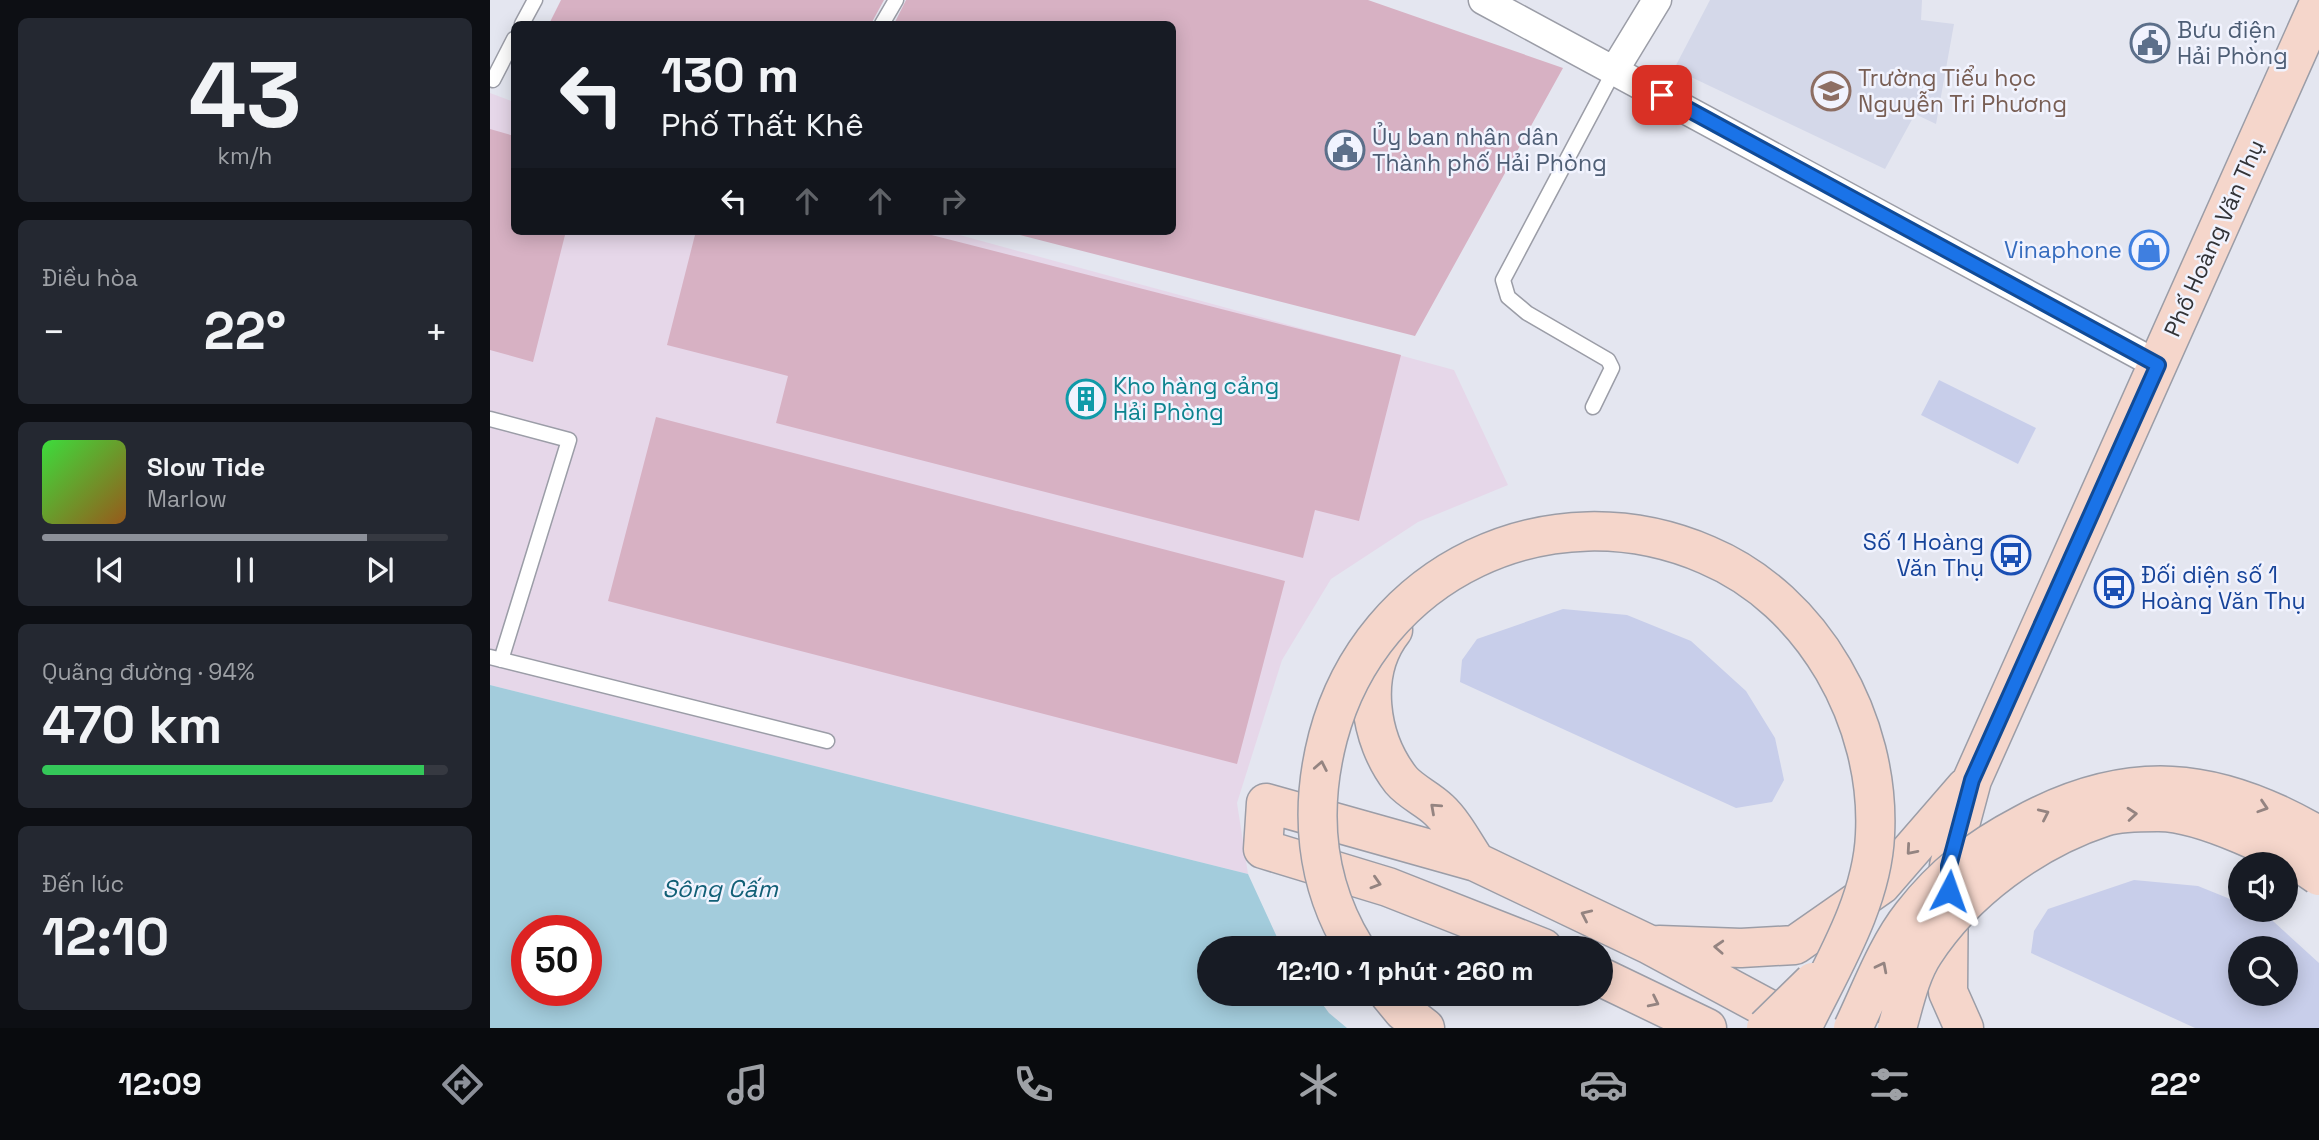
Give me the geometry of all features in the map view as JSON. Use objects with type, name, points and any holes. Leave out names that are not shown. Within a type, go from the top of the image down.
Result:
[{"type":"main road","name":"Phố Hoàng Văn Thụ","points":[[1964,1028],[1948,992],[1949,866],[1972,780],[2319,3]]},
{"type":"main road","points":[[1347,936],[1341,926],[1322,873],[1315,820],[1320,768],[1333,717],[1354,671],[1378,635],[1403,605],[1433,581],[1466,562],[1509,545],[1558,534],[1607,532],[1658,539],[1708,555],[1751,579],[1789,611],[1827,659],[1846,691],[1864,738],[1875,800],[1875,838],[1866,887],[1847,935],[1803,1028],[1648,944],[1476,862],[1266,803],[1264,849],[1388,887],[1513,936]]},
{"type":"main road","points":[[1476,862],[1440,811],[1402,781],[1380,745],[1372,707],[1374,675],[1386,639],[1408,611],[1437,586],[1469,567],[1511,552],[1559,541],[1606,539],[1656,546],[1704,562],[1746,586],[1783,617],[1814,654],[1839,694],[1857,740],[1868,789],[1868,837],[1860,885],[1841,933],[1816,979],[1766,1028]]},
{"type":"main road","name":"Phố Hoàng Văn Thụ","points":[[1648,944],[1741,948],[1795,945],[1881,885],[1972,780]]},
{"type":"main road","points":[[1853,1028],[1910,917],[1943,878],[1983,846],[2073,800],[2121,787],[2163,784],[2193,787],[2282,814],[2319,836]]},
{"type":"main road","points":[[1897,1028],[1922,955],[1982,888],[2017,861],[2053,839],[2106,816],[2160,811],[2210,823],[2299,860],[2319,876]]},
{"type":"main road","points":[[1613,983],[1707,1028]]},
{"type":"main road","points":[[1402,1006],[1425,1028]]},
{"type":"street","points":[[1483,0],[2158,365]]},
{"type":"street","points":[[1615,69],[1657,0]]},
{"type":"lane","points":[[524,21],[535,0]]},
{"type":"lane","points":[[884,21],[895,0]]},
{"type":"lane","points":[[493,80],[511,45]]},
{"type":"lane","points":[[1593,407],[1612,368],[1608,360],[1527,313],[1508,297],[1503,280],[1615,69]]},
{"type":"lane","points":[[490,419],[569,440],[496,658],[827,741]]},
{"type":"shaded area","name":"Trường Tiểu học Nguyễn Tri Phương","points":[[1710,0],[1922,0],[1921,20],[1954,24],[1936,124],[1915,114],[1885,169],[1674,69]]},
{"type":"shaded area","points":[[490,93],[511,101],[511,235],[960,235],[1454,370],[1508,485],[1418,522],[1331,579],[1282,660],[1237,803],[1248,874],[490,685]]},
{"type":"shaded area","points":[[1939,380],[2036,428],[2018,464],[1921,415]]},
{"type":"shaded area","points":[[1563,609],[1627,615],[1691,641],[1746,691],[1775,738],[1784,780],[1772,802],[1736,808],[1460,682],[1462,660],[1477,639]]},
{"type":"shaded area","points":[[2134,880],[2198,886],[2228,898],[2228,922],[2274,922],[2289,936],[2228,936],[2228,1006],[2298,1006],[2298,944],[2319,963],[2319,1028],[2195,1028],[2031,953],[2034,931],[2048,909]]},
{"type":"water","name":"Sông Cấm","points":[[490,685],[1248,874],[1276,936],[1197,936],[1197,1006],[1324,1006],[1347,1028],[490,1028]]},
{"type":"building","points":[[561,0],[884,0],[873,21],[550,21]]},
{"type":"building","name":"Ủy ban nhân dân Thành phố Hải Phòng","points":[[906,0],[1368,0],[1563,68],[1415,336],[1020,235],[1176,235],[1176,21],[896,21]]},
{"type":"building","points":[[490,129],[511,135],[511,235],[565,235],[533,362],[490,350]]},
{"type":"building","name":"Kho hàng cảng Hải Phòng","points":[[695,235],[932,235],[1401,355],[1359,521],[1315,510],[1303,558],[776,423],[788,376],[667,345]]},
{"type":"building","points":[[656,417],[1285,581],[1237,764],[608,601]]},
{"type":"place","name":"Bưu điện Hải Phòng","points":[[2150,43]]},
{"type":"place","name":"Trường Tiểu học Nguyễn Tri Phương","points":[[1831,91]]},
{"type":"place","name":"Ủy ban nhân dân Thành phố Hải Phòng","points":[[1345,150]]},
{"type":"place","name":"Vinaphone","points":[[2149,250]]},
{"type":"place","name":"Kho hàng cảng Hải Phòng","points":[[1086,399]]},
{"type":"place","name":"Số 1 Hoàng Văn Thụ","points":[[2011,555]]},
{"type":"place","name":"Đối diện số 1 Hoàng Văn Thụ","points":[[2114,588]]},
{"type":"route","points":[[1662,95],[2158,365],[1972,780],[1949,866],[1949,891]]}]
